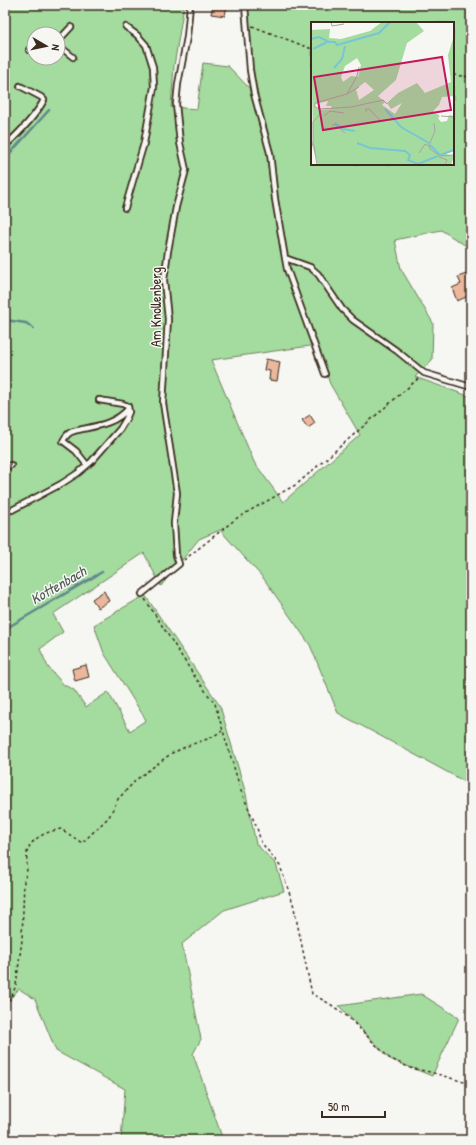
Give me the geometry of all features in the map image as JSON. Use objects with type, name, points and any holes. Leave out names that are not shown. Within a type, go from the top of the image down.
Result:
[{"type":"lane","name":"Am Knollenberg","points":[[179,564],[176,555],[174,523],[177,493],[163,403],[168,319],[164,280],[176,207],[186,170],[180,143],[176,104],[178,84],[187,37],[190,5]]},
{"type":"lane","points":[[245,5],[250,70],[254,94],[270,153],[275,199],[287,269],[325,374]]},
{"type":"lane","points":[[66,32],[71,27]]},
{"type":"lane","points":[[125,208],[144,143],[154,87],[153,67],[146,45],[137,35],[126,27]]},
{"type":"lane","points":[[66,51],[73,57]]},
{"type":"lane","points":[[5,146],[40,107],[44,100],[20,86]]},
{"type":"lane","points":[[285,258],[310,267],[318,274],[342,309],[353,320],[397,351],[424,373],[471,387]]},
{"type":"lane","points":[[12,510],[61,484],[78,473],[88,465],[120,430],[126,420],[128,406],[99,400]]},
{"type":"lane","points":[[88,465],[76,451],[63,441],[66,436],[73,431],[96,427],[111,422],[123,415],[128,409]]},
{"type":"lane","points":[[5,467],[11,465]]},
{"type":"lane","points":[[142,594],[179,564]]},
{"type":"path","points":[[247,24],[311,49]]},
{"type":"path","points":[[454,75],[471,78]]},
{"type":"path","points":[[179,564],[237,518],[297,484],[424,373]]},
{"type":"path","points":[[142,594],[214,704],[241,791],[257,828],[261,842],[280,866],[293,903],[312,994],[330,1004],[348,1017],[389,1058],[410,1068],[430,1072],[471,1084]]},
{"type":"path","points":[[5,1006],[11,998],[16,985],[22,940],[24,880],[28,872],[28,852],[31,843],[50,831],[61,829],[82,843],[109,817],[118,799],[137,779],[172,753],[210,738],[222,731]]},
{"type":"green space","points":[[5,5],[184,5],[174,66],[171,107],[197,109],[203,63],[228,66],[251,90],[243,5],[471,5],[471,249],[441,230],[395,240],[401,269],[433,323],[432,360],[415,377],[471,397],[471,785],[338,713],[310,645],[264,579],[220,530],[199,539],[161,586],[144,553],[53,614],[63,632],[40,649],[48,667],[64,685],[74,690],[86,707],[108,692],[130,731],[146,720],[104,653],[94,625],[145,595],[220,706],[246,794],[256,844],[276,864],[284,891],[224,910],[182,944],[201,1039],[193,1054],[223,1140],[121,1140],[125,1089],[56,1051],[35,999],[19,989],[5,1004]],"holes":[[[317,345],[330,384],[360,435],[283,502],[254,462],[211,360]]]},
{"type":"green space","points":[[421,994],[459,1018],[432,1076],[390,1059],[339,1006]]},
{"type":"building","points":[[213,5],[227,5],[225,16],[211,14]]},
{"type":"building","points":[[469,273],[471,276],[471,295],[457,301],[452,288],[461,284],[458,277]]},
{"type":"building","points":[[266,359],[280,362],[277,381],[269,380],[270,371],[264,370]]},
{"type":"building","points":[[310,415],[315,423],[308,428],[302,420]]},
{"type":"building","points":[[104,591],[109,601],[98,608],[92,599]]},
{"type":"building","points":[[86,665],[89,677],[75,681],[72,669]]},
{"type":"waterway","points":[[5,159],[49,110]]},
{"type":"waterway","points":[[5,320],[26,323],[33,328]]},
{"type":"waterway","name":"Kottenbach","points":[[5,629],[102,572]]}]
